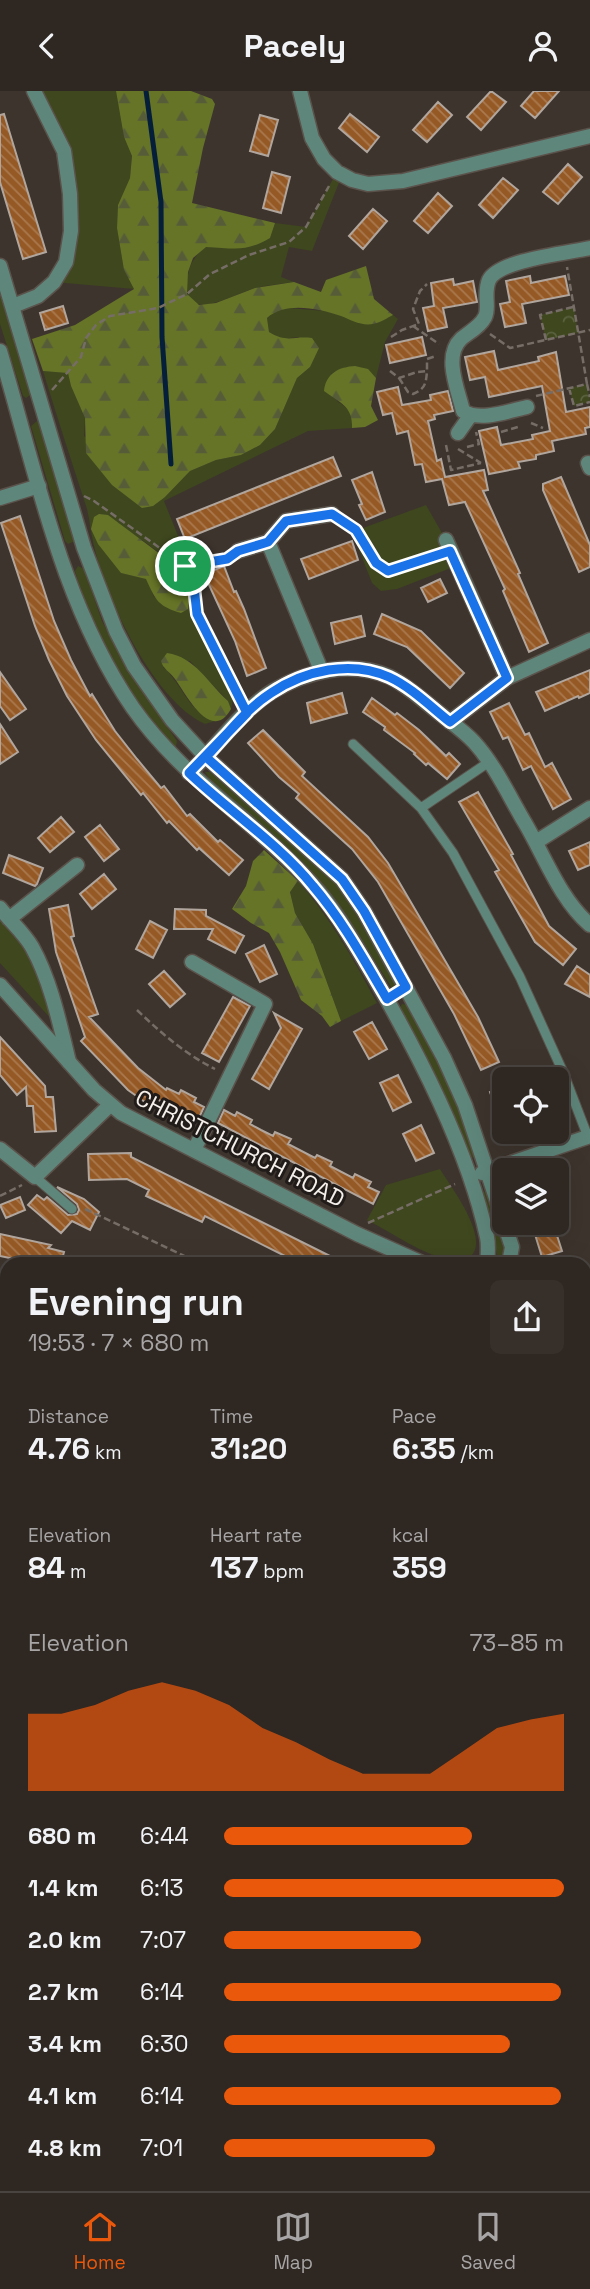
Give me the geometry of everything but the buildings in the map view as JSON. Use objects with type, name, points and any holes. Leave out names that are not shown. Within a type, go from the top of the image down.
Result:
[{"type":"street","points":[[13,306],[38,296],[54,282],[66,262],[71,231],[71,194],[64,151],[34,91]]},
{"type":"street","points":[[300,91],[312,138],[324,159],[337,172],[368,184],[403,181],[590,136]]},
{"type":"street","points":[[527,407],[470,416],[463,411],[452,360],[454,349],[479,325],[486,314],[485,290],[491,276],[504,267],[590,249]]},
{"type":"street","points":[[0,266],[83,548],[116,631],[134,666],[172,720],[206,757],[342,879],[364,911],[444,1058],[465,1105],[492,1184]]},
{"type":"street","points":[[0,351],[61,557],[89,627],[115,678],[151,731],[189,773],[292,863],[341,921],[421,1063],[470,1177],[487,1236],[488,1257]]},
{"type":"street","points":[[18,412],[40,403]]},
{"type":"street","points":[[458,433],[470,416]]},
{"type":"street","points":[[0,498],[39,486]]},
{"type":"street","points":[[238,551],[268,542],[286,521],[332,514]]},
{"type":"street","points":[[268,542],[321,670]]},
{"type":"street","points":[[448,546],[507,678]]},
{"type":"street","points":[[61,557],[83,548]]},
{"type":"street","points":[[450,722],[507,678],[590,640]]},
{"type":"street","points":[[189,773],[247,713],[272,692],[321,670],[369,671],[387,676],[474,742],[489,762],[562,891],[578,915],[590,925]]},
{"type":"street","points":[[536,842],[590,808]]},
{"type":"street","points":[[69,1062],[37,958],[28,941],[4,914],[76,865]]},
{"type":"street","points":[[191,962],[265,1004],[194,1150]]},
{"type":"street","name":"CHRISTCHURCH ROAD","points":[[0,985],[110,1105],[132,1121],[357,1234],[409,1257]]},
{"type":"street","points":[[387,999],[406,987]]},
{"type":"street","points":[[0,1149],[35,1177],[110,1105]]},
{"type":"street","points":[[470,1177],[589,1136]]},
{"type":"street","points":[[508,1235],[512,1247],[510,1257]]},
{"type":"lane","points":[[353,744],[421,808],[453,853],[520,977],[589,1136]]},
{"type":"lane","points":[[421,808],[489,762]]},
{"type":"lane","points":[[35,1177],[72,1209]]},
{"type":"path","points":[[40,403],[81,357],[86,338],[96,325],[110,316],[158,308],[187,294],[209,274],[249,255],[289,242],[306,227],[337,172]]},
{"type":"path","points":[[564,253],[590,398],[574,406],[569,389]]},
{"type":"path","points":[[391,337],[419,324],[412,309],[427,284]]},
{"type":"path","points":[[546,340],[540,315],[574,307]]},
{"type":"path","points":[[479,325],[510,348],[590,330]]},
{"type":"path","points":[[414,326],[435,343],[454,349]]},
{"type":"path","points":[[390,371],[399,378],[408,392],[413,394],[422,390],[426,384],[427,359],[454,349]]},
{"type":"path","points":[[399,378],[428,371]]},
{"type":"path","points":[[543,428],[531,423],[526,399],[587,384]]},
{"type":"path","points":[[500,432],[521,426]]},
{"type":"path","points":[[458,449],[481,463]]},
{"type":"path","points":[[65,488],[94,501],[185,566],[194,587],[197,614],[247,713]]},
{"type":"path","points":[[332,514],[356,530],[376,563],[388,571],[448,546]]},
{"type":"path","points":[[185,566],[227,559],[238,551]]},
{"type":"path","points":[[137,1010],[168,1039],[196,1059],[230,1076]]},
{"type":"path","points":[[0,1196],[35,1177]]},
{"type":"path","points":[[357,1234],[367,1224],[470,1177]]},
{"type":"path","points":[[72,1209],[85,1209],[186,1257]]},
{"type":"green space","points":[[34,91],[116,91],[124,137],[132,156],[130,178],[118,205],[117,228],[124,270],[134,289],[54,282],[66,262],[64,151]]},
{"type":"green space","points":[[116,91],[191,91],[212,99],[215,104],[192,203],[275,223],[270,238],[261,243],[239,249],[206,247],[193,258],[188,272],[187,294],[199,305],[216,303],[255,288],[294,282],[321,292],[326,280],[366,266],[374,299],[393,315],[376,323],[364,324],[323,311],[293,308],[267,318],[269,332],[285,338],[312,338],[319,348],[310,367],[297,378],[275,429],[260,445],[241,455],[216,460],[190,471],[165,497],[153,506],[142,508],[112,485],[86,453],[85,418],[68,373],[43,371],[32,339],[75,325],[134,289],[124,270],[117,228],[118,205],[130,178],[132,156],[124,137]]},
{"type":"green space","points":[[337,172],[342,175],[312,251],[289,247],[281,277],[294,282],[256,288],[203,305],[194,302],[189,296],[187,283],[190,267],[206,246],[218,247],[270,238],[275,223],[306,227]]},
{"type":"green space","points":[[0,294],[30,395],[26,398],[23,396],[0,324]]},
{"type":"green space","points":[[574,307],[578,333],[546,340],[540,315]]},
{"type":"green space","points":[[289,308],[325,311],[375,324],[393,315],[398,319],[385,342],[376,378],[366,370],[355,367],[343,368],[331,374],[337,401],[349,412],[352,428],[308,431],[164,501],[189,563],[179,567],[142,540],[121,573],[147,579],[154,597],[188,609],[190,595],[192,609],[234,695],[231,709],[228,701],[190,661],[163,667],[195,708],[212,719],[222,719],[205,724],[186,712],[168,694],[150,671],[121,620],[100,568],[87,509],[43,371],[68,372],[85,418],[84,436],[165,497],[190,471],[216,460],[241,455],[260,445],[275,429],[297,378],[310,367],[299,337],[281,339],[269,332],[267,318],[275,311]]},
{"type":"green space","points":[[355,366],[368,369],[376,378],[371,406],[378,420],[365,427],[352,428],[348,410],[324,391],[330,375]]},
{"type":"green space","points":[[587,384],[590,402],[574,406],[569,388]]},
{"type":"green space","points":[[37,421],[41,425],[75,541],[68,544],[31,426]]},
{"type":"green space","points":[[426,505],[446,540],[456,566],[397,589],[381,591],[372,583],[352,532]]},
{"type":"green space","points":[[99,514],[108,515],[184,572],[190,595],[188,609],[181,613],[167,608],[155,598],[146,579],[121,573],[98,544],[91,529],[94,517]]},
{"type":"green space","points":[[78,566],[84,569],[102,621],[126,668],[177,741],[176,746],[172,747],[141,706],[102,641],[75,571]]},
{"type":"green space","points":[[167,653],[177,655],[193,665],[228,701],[231,709],[223,718],[215,721],[207,719],[192,704],[162,664],[161,661]]},
{"type":"green space","points":[[205,772],[210,772],[332,879],[396,982],[393,990],[345,913],[324,887],[308,869],[220,796]]},
{"type":"green space","points":[[264,850],[298,881],[290,892],[295,913],[313,944],[341,1021],[330,1027],[322,1016],[301,1000],[269,933],[232,909],[246,886],[253,861]]},
{"type":"green space","points":[[298,881],[341,939],[377,1003],[341,1021],[313,944],[295,913],[290,891]]},
{"type":"green space","points":[[0,920],[30,955],[53,1021],[0,963]]},
{"type":"green space","points":[[402,1004],[409,1005],[446,1078],[470,1135],[476,1154],[473,1158],[468,1155],[439,1083],[400,1008]]},
{"type":"green space","points":[[440,1169],[467,1212],[472,1225],[476,1248],[471,1256],[438,1257],[429,1254],[367,1220],[386,1185]]},
{"type":"green space","points":[[482,1191],[489,1193],[492,1201],[492,1233]]},
{"type":"green space","points":[[493,1235],[504,1235],[507,1243],[505,1257],[498,1257]]},
{"type":"waterway","points":[[146,91],[161,202],[162,337],[171,464]]},
{"type":"route","points":[[185,566],[194,587],[197,614],[247,713],[189,773],[292,863],[312,884],[341,921],[387,999],[406,987],[364,911],[342,879],[206,757],[247,713],[272,692],[321,670],[369,671],[387,676],[450,722],[507,678],[450,551],[388,571],[376,563],[356,530],[332,514],[286,521],[268,542],[238,551],[227,559],[185,566]]}]
